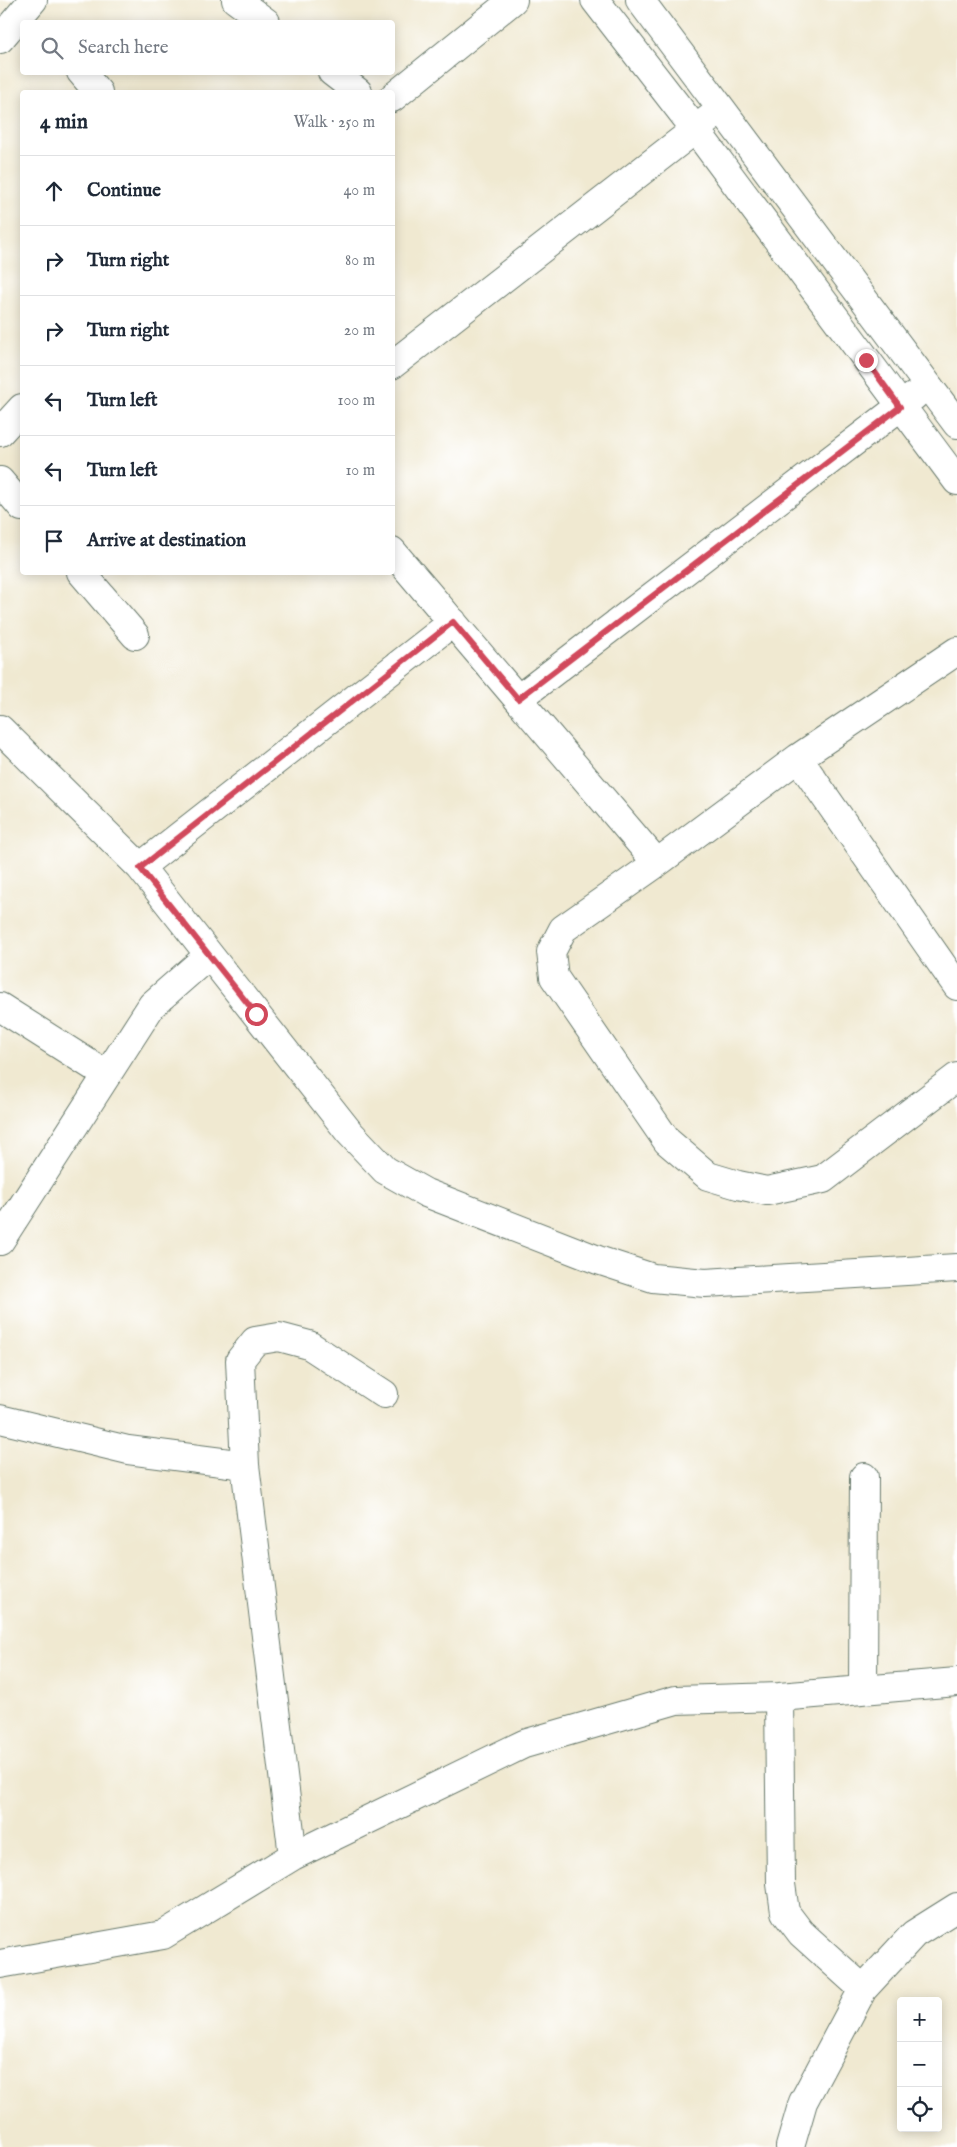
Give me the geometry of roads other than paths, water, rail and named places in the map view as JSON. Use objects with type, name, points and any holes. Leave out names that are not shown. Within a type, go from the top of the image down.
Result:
[{"type":"street","points":[[236,0],[263,20]]},
{"type":"street","points":[[395,96],[514,0]]},
{"type":"street","points":[[595,0],[695,129],[900,407],[957,481]]},
{"type":"street","points":[[640,0],[957,424]]},
{"type":"street","points":[[21,20],[32,10]]},
{"type":"street","points":[[0,39],[20,21]]},
{"type":"street","points":[[84,75],[96,90]]},
{"type":"street","points":[[336,75],[355,90]]},
{"type":"street","points":[[395,363],[721,109]]},
{"type":"street","points":[[518,699],[928,386]]},
{"type":"street","points":[[0,432],[20,410]]},
{"type":"street","points":[[0,481],[20,505]]},
{"type":"street","points":[[395,554],[657,863]]},
{"type":"street","points":[[83,575],[135,634]]},
{"type":"street","points":[[140,868],[453,622]]},
{"type":"street","points":[[957,651],[798,758],[657,863],[563,929],[551,952],[554,977],[667,1140],[708,1176],[768,1191],[823,1179],[957,1077]]},
{"type":"street","points":[[0,729],[140,868],[349,1132],[385,1170],[426,1193],[598,1260],[653,1278],[705,1283],[957,1268]]},
{"type":"street","points":[[798,758],[957,986]]},
{"type":"street","points":[[0,1240],[152,1005],[209,955]]},
{"type":"street","points":[[0,1007],[107,1076]]},
{"type":"street","points":[[293,1856],[245,1465],[240,1360],[255,1341],[279,1337],[309,1345],[384,1394]]},
{"type":"street","points":[[0,1419],[128,1450],[245,1465]]},
{"type":"street","points":[[862,1690],[864,1478]]},
{"type":"street","points":[[0,1964],[163,1935],[293,1856],[524,1744],[676,1700],[780,1698],[957,1682]]},
{"type":"street","points":[[780,1698],[781,1884],[785,1912],[801,1933],[863,1989]]},
{"type":"street","points":[[790,2147],[803,2102],[863,1989],[914,1934],[957,1907]]}]
